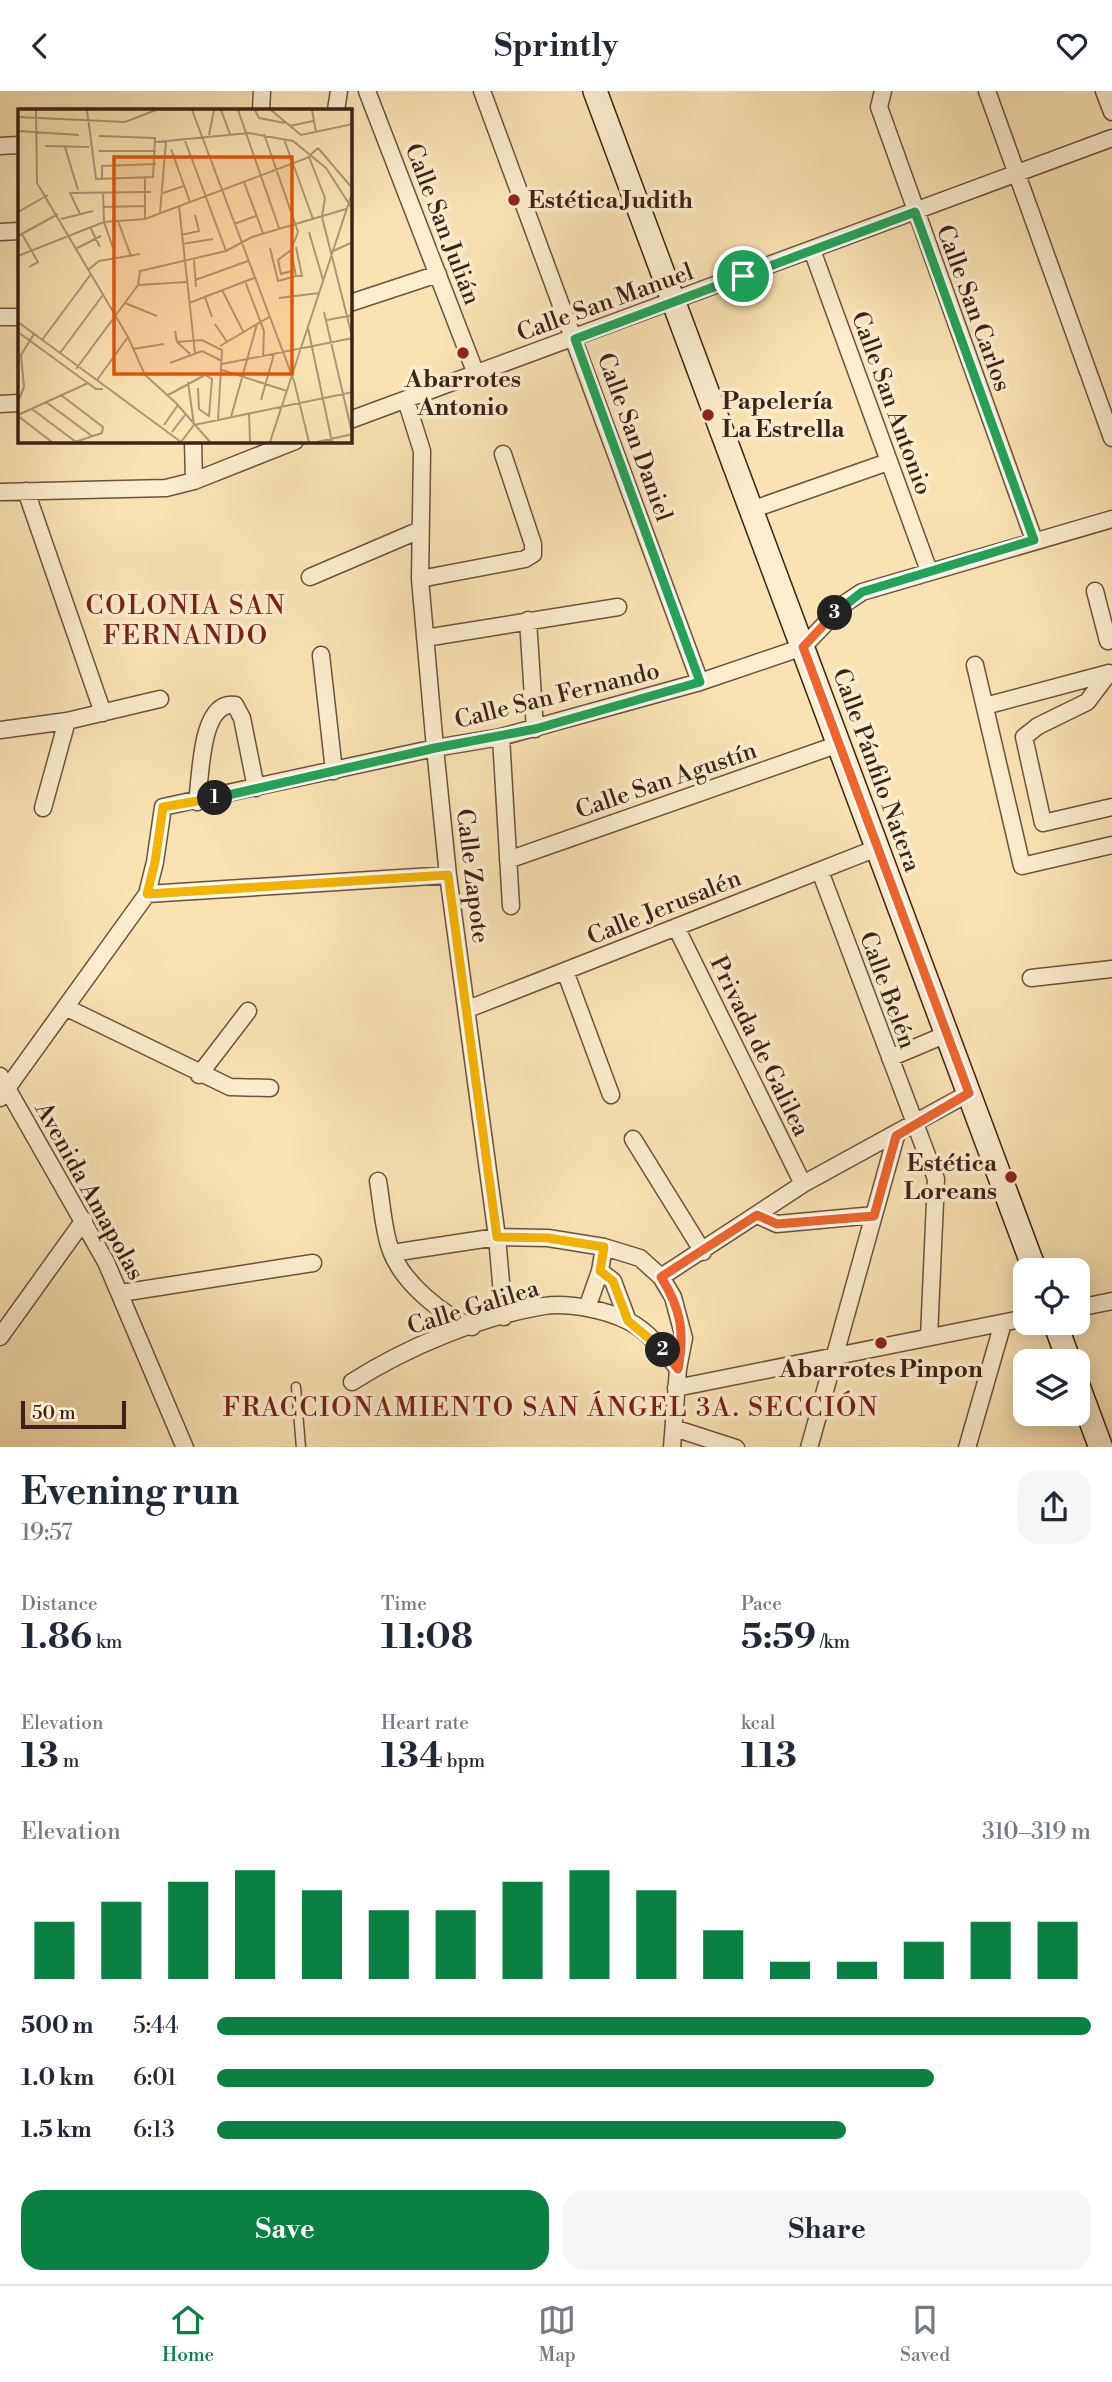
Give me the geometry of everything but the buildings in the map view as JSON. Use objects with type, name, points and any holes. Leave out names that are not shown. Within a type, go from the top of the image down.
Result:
[{"type":"main road","name":"Calle Pánfilo Natera","points":[[595,91],[1030,1258]]},
{"type":"main road","points":[[1090,1418],[1101,1447]]},
{"type":"street","points":[[261,91],[261,109]]},
{"type":"street","points":[[336,109],[339,91]]},
{"type":"street","name":"Calle San Julián","points":[[367,91],[476,374]]},
{"type":"street","name":"Calle San Daniel","points":[[482,91],[700,682]]},
{"type":"street","name":"Calle San Carlos","points":[[883,91],[878,107],[1034,540]]},
{"type":"street","points":[[987,91],[1112,438]]},
{"type":"street","points":[[1104,91],[1112,111]]},
{"type":"street","name":"Calle San Manuel","points":[[352,419],[575,339],[1112,138]]},
{"type":"street","points":[[0,146],[18,145]]},
{"type":"street","points":[[0,232],[18,231]]},
{"type":"street","name":"Calle San Antonio","points":[[812,250],[929,571]]},
{"type":"street","points":[[352,302],[438,274]]},
{"type":"street","points":[[0,317],[18,317]]},
{"type":"street","name":"Calle Zapote","points":[[406,400],[422,450],[420,579],[435,748],[448,875],[497,1237],[504,1317]]},
{"type":"street","points":[[0,404],[18,403]]},
{"type":"street","points":[[193,443],[194,481]]},
{"type":"street","points":[[0,492],[166,488],[194,481],[288,443]]},
{"type":"street","points":[[420,579],[524,559],[533,554],[533,544],[503,454]]},
{"type":"street","points":[[751,510],[888,462]]},
{"type":"street","points":[[26,491],[80,639],[103,713]]},
{"type":"street","name":"Calle San Fernando","points":[[147,894],[163,807],[197,802],[435,748],[501,737],[700,682],[803,647],[844,604],[862,592],[1112,519]]},
{"type":"street","points":[[310,577],[420,530]]},
{"type":"street","points":[[1095,591],[1108,641],[1112,641]]},
{"type":"street","points":[[425,638],[618,607]]},
{"type":"street","points":[[528,620],[535,729]]},
{"type":"street","points":[[321,655],[334,771]]},
{"type":"street","points":[[975,665],[1022,866],[1112,845]]},
{"type":"street","points":[[985,706],[1111,678]]},
{"type":"street","points":[[1042,823],[1024,737],[1038,726],[1087,702],[1111,678]]},
{"type":"street","points":[[0,730],[67,721],[160,699]]},
{"type":"street","points":[[197,802],[209,719],[220,706],[227,704],[235,705],[242,718],[256,788]]},
{"type":"street","points":[[43,808],[67,721]]},
{"type":"street","points":[[501,737],[510,906]]},
{"type":"street","name":"Calle San Agustín","points":[[508,860],[839,744]]},
{"type":"street","points":[[1012,831],[1112,807]]},
{"type":"street","name":"Calle Jerusalén","points":[[468,1009],[877,848]]},
{"type":"street","name":"Calle Belén","points":[[820,871],[936,1179],[929,1337]]},
{"type":"street","points":[[2,1087],[67,1008],[147,894],[448,875]]},
{"type":"street","name":"Privada de Galilea","points":[[676,927],[803,1184]]},
{"type":"street","points":[[1031,978],[1112,968]]},
{"type":"street","points":[[565,971],[611,1095]]},
{"type":"street","points":[[67,1008],[199,1075],[230,1087],[270,1087]]},
{"type":"street","points":[[199,1075],[248,1011]]},
{"type":"street","points":[[890,1058],[947,1034]]},
{"type":"street","name":"Avenida Amapolas","points":[[2,1087],[84,1220],[121,1293],[139,1344],[185,1447]]},
{"type":"street","points":[[661,1277],[803,1184],[896,1136],[969,1093]]},
{"type":"street","points":[[809,1447],[896,1136]]},
{"type":"street","points":[[633,1139],[703,1252]]},
{"type":"street","points":[[379,1181],[392,1252],[419,1291],[450,1318],[472,1327]]},
{"type":"street","points":[[757,1215],[777,1224],[874,1216]]},
{"type":"street","points":[[0,1337],[84,1220]]},
{"type":"street","name":"Calle Galilea","points":[[392,1252],[497,1237],[548,1238],[604,1247],[640,1258],[661,1277],[673,1297],[684,1338],[678,1369],[672,1447]]},
{"type":"street","points":[[587,1308],[600,1271],[604,1247]]},
{"type":"street","points":[[121,1293],[313,1263]]},
{"type":"street","points":[[600,1271],[613,1281],[628,1321]]},
{"type":"street","points":[[1090,1306],[1112,1301]]},
{"type":"street","name":"Calle Galilea","points":[[352,1382],[393,1356],[472,1327],[547,1305],[587,1308],[628,1321],[660,1346],[678,1369]]},
{"type":"street","points":[[676,1388],[1013,1321]]},
{"type":"street","points":[[967,1447],[1003,1323]]},
{"type":"street","points":[[674,1428],[736,1447]]},
{"type":"lane","points":[[296,1387],[302,1447]]},
{"type":"place","name":"Estética Judith","points":[[514,200]]},
{"type":"place","name":"Abarrotes Antonio","points":[[463,353]]},
{"type":"place","name":"Papelería La Estrella","points":[[708,415]]},
{"type":"place","name":"Estética Loreans","points":[[1011,1177]]},
{"type":"place","name":"Abarrotes Pinpon","points":[[881,1343]]},
{"type":"district","name":"COLONIA SAN FERNANDO","points":[[186,620]]},
{"type":"district","name":"FRACCIONAMIENTO SAN ÁNGEL 3A. SECCIÓN","points":[[551,1407]]},
{"type":"route","points":[[915,212],[1034,540],[862,592],[844,604],[803,647],[969,1093],[896,1136],[874,1216],[777,1224],[757,1215],[661,1277],[673,1297],[684,1338],[678,1369],[660,1346],[628,1321],[622,1298],[613,1281],[600,1271],[604,1247],[548,1238],[497,1237],[448,875],[147,894],[163,807],[197,802],[435,748],[501,737],[700,682],[575,339],[743,276],[915,212]]}]
